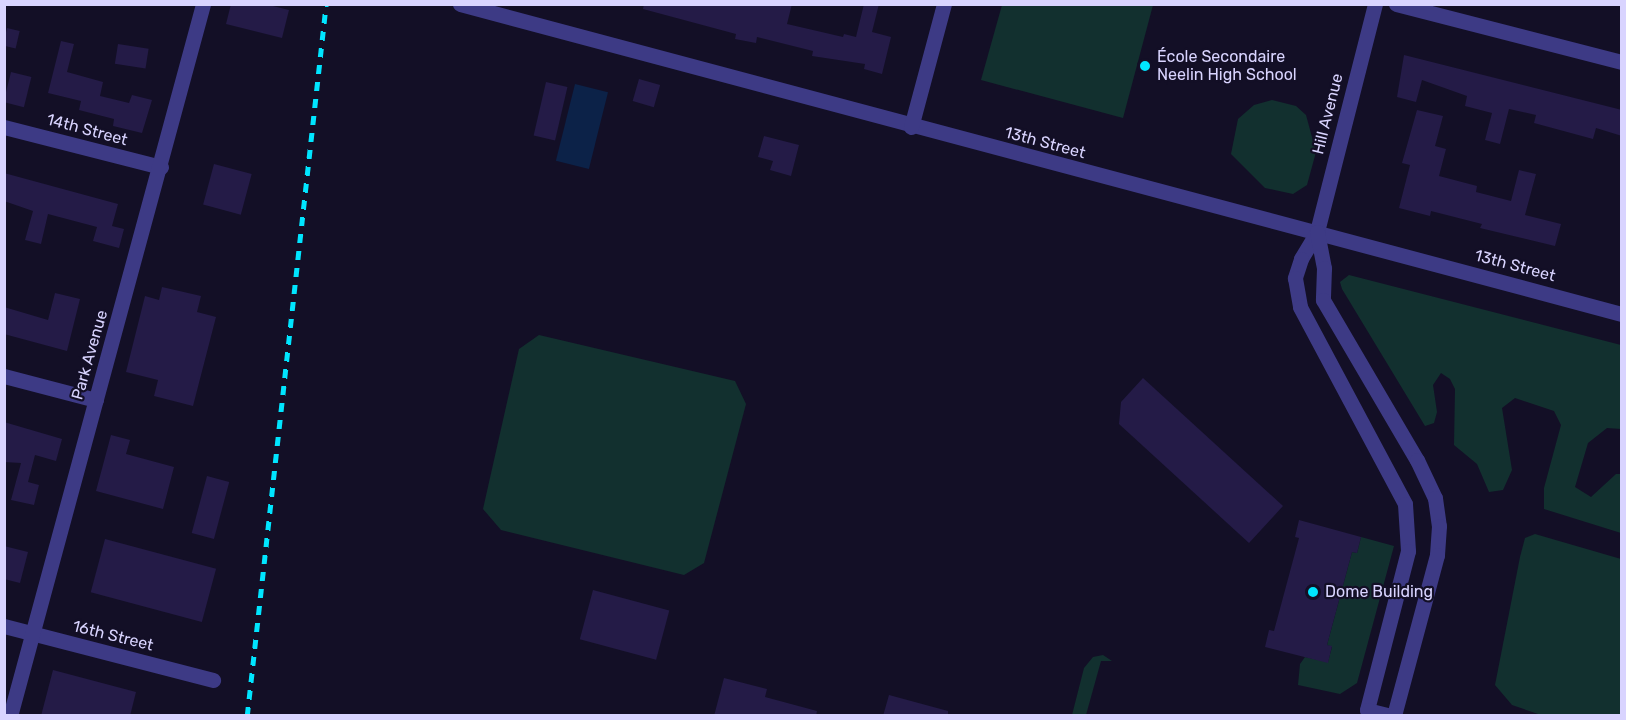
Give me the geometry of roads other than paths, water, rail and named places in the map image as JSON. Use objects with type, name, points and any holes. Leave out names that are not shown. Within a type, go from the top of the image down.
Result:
[{"type":"street","name":"Park Avenue","points":[[10,716],[161,167],[202,4]]},
{"type":"street","name":"13th Street","points":[[460,4],[507,11],[911,127],[1622,314]]},
{"type":"street","points":[[911,127],[944,4]]},
{"type":"street","name":"Hill Avenue","points":[[1317,232],[1375,4]]},
{"type":"street","points":[[1395,4],[1622,62]]},
{"type":"street","name":"14th Street","points":[[4,127],[161,167]]},
{"type":"street","points":[[1317,232],[1324,268],[1323,300],[1418,460],[1436,507],[1437,555],[1393,716],[1367,710],[1408,551],[1409,529],[1405,504],[1396,482],[1300,307],[1296,278],[1300,259],[1317,232]]},
{"type":"street","points":[[4,376],[96,400]]},
{"type":"street","name":"16th Street","points":[[4,626],[213,680]]},
{"type":"water","points":[[575,84],[608,92],[589,169],[556,161]]},
{"type":"railway","points":[[247,716],[326,4]]},
{"type":"place","name":"École Secondaire Neelin High School","points":[[1145,66]]},
{"type":"place","name":"Dome Building","points":[[1313,592]]}]
